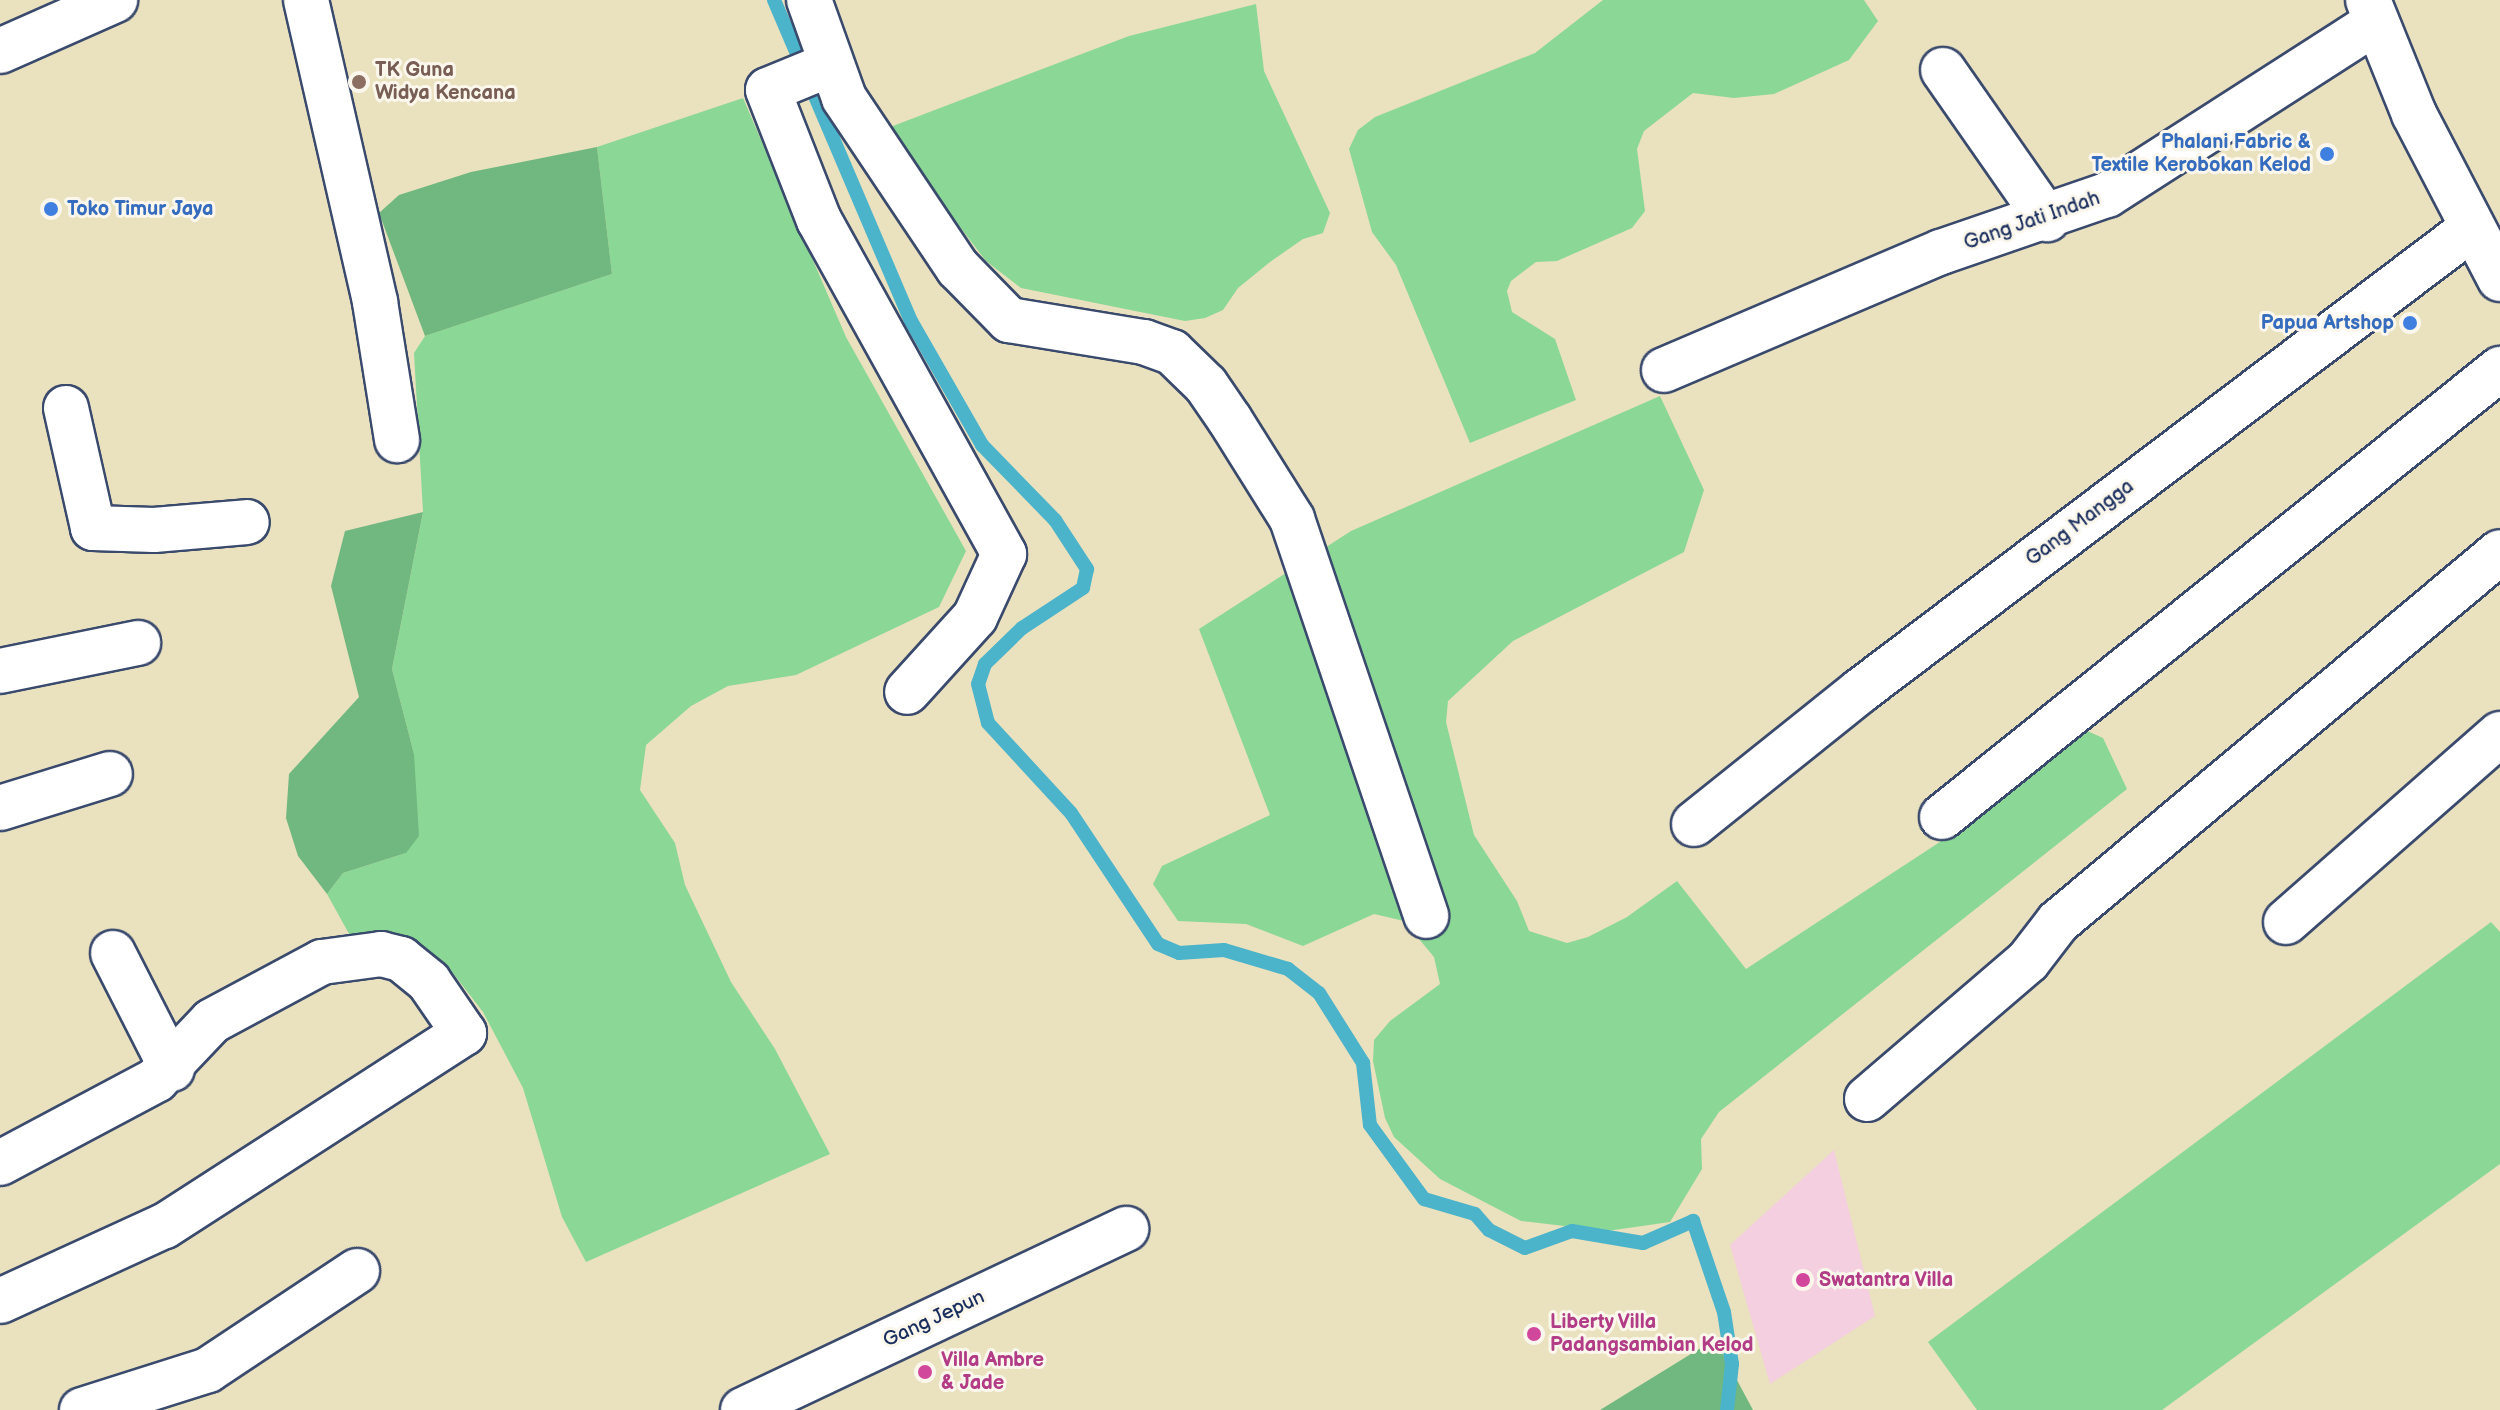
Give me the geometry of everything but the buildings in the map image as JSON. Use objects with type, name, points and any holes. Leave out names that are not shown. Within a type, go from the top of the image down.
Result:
[{"type":"street","points":[[0,51],[115,0]]},
{"type":"street","points":[[306,0],[375,302],[397,440]]},
{"type":"street","points":[[809,0],[828,66],[844,98],[958,268],[1009,320],[1144,342],[1172,352],[1206,385],[1292,519],[1426,916]]},
{"type":"street","points":[[2372,12],[2472,228],[2500,279]]},
{"type":"street","name":"Gang Jati Indah","points":[[1664,370],[1941,252],[2047,219],[2124,186],[2372,12]]},
{"type":"street","points":[[828,66],[768,90],[819,220],[1004,554],[975,617],[907,692]]},
{"type":"street","points":[[1943,70],[2047,219]]},
{"type":"street","name":"Gang Mangga","points":[[1694,824],[1885,672],[2472,228]]},
{"type":"street","points":[[1942,817],[2500,369]]},
{"type":"street","points":[[66,408],[93,528],[154,530],[247,522]]},
{"type":"street","points":[[1867,1099],[2028,961],[2058,922],[2500,552]]},
{"type":"street","points":[[0,671],[138,643]]},
{"type":"street","points":[[2286,922],[2500,734]]},
{"type":"street","points":[[0,808],[110,774]]},
{"type":"street","points":[[113,953],[172,1069]]},
{"type":"street","points":[[0,1163],[172,1069],[197,1035],[241,1002],[322,962],[365,955],[401,959],[429,982],[464,1033],[437,1047],[164,1226],[0,1301]]},
{"type":"street","name":"Gang Jepun","points":[[743,1410],[1126,1229]]},
{"type":"street","points":[[82,1410],[208,1370],[357,1271]]},
{"type":"shaded area","name":"Swatantra Villa","points":[[1834,1150],[1875,1316],[1770,1384],[1730,1245]]},
{"type":"green space","points":[[1603,0],[1864,0],[1878,21],[1849,60],[1774,94],[1734,98],[1693,93],[1644,131],[1637,149],[1645,211],[1632,228],[1557,261],[1536,262],[1511,281],[1507,291],[1512,312],[1555,339],[1576,400],[1470,443],[1396,265],[1372,232],[1349,149],[1358,130],[1375,117],[1535,53]]},
{"type":"green space","points":[[1256,4],[1264,71],[1330,213],[1323,233],[1303,239],[1270,262],[1238,288],[1223,310],[1205,318],[1185,321],[1021,288],[986,261],[885,129],[1129,36]]},
{"type":"green space","points":[[743,98],[846,337],[966,551],[939,607],[796,675],[728,686],[691,706],[646,745],[640,790],[675,843],[685,885],[731,982],[775,1049],[830,1154],[586,1262],[562,1217],[523,1088],[483,1012],[445,963],[424,949],[353,941],[327,894],[343,873],[406,853],[414,754],[392,669],[423,512],[414,353],[425,336],[612,274],[597,147]]},
{"type":"green space","points":[[597,147],[612,274],[425,336],[379,213],[399,195],[471,172]]},
{"type":"green space","points":[[1660,396],[1704,490],[1684,552],[1513,641],[1448,701],[1446,722],[1474,835],[1517,901],[1529,931],[1567,943],[1588,937],[1627,917],[1677,881],[1746,969],[1952,834],[2083,729],[2103,738],[2127,789],[1719,1112],[1701,1139],[1702,1169],[1670,1222],[1607,1231],[1521,1221],[1440,1179],[1394,1137],[1385,1118],[1373,1061],[1374,1040],[1390,1021],[1440,984],[1434,957],[1404,921],[1374,914],[1303,946],[1246,924],[1178,921],[1153,884],[1162,866],[1270,815],[1199,629],[1351,531]]},
{"type":"green space","points":[[423,512],[392,669],[414,754],[419,836],[406,853],[343,873],[327,894],[298,856],[286,818],[289,774],[359,697],[331,586],[345,531]]},
{"type":"green space","points":[[2491,922],[2500,932],[2500,1164],[2162,1410],[1977,1410],[1928,1342]]},
{"type":"green space","points":[[1716,1341],[1753,1410],[1600,1410],[1699,1349]]},
{"type":"waterway","points":[[774,0],[911,321],[982,445],[1055,520],[1087,569],[1083,588],[1022,628],[985,664],[978,684],[988,723],[1071,813],[1158,944],[1179,953],[1224,950],[1288,969],[1319,993],[1363,1063],[1370,1125],[1424,1199],[1475,1214],[1489,1230],[1525,1248],[1572,1231],[1643,1243],[1693,1221],[1724,1312],[1732,1364],[1727,1410]]},
{"type":"place","name":"TK Guna Widya Kencana","points":[[359,82]]},
{"type":"place","name":"Phalani Fabric & Textile Kerobokan Kelod","points":[[2327,154]]},
{"type":"place","name":"Toko Timur Jaya","points":[[51,209]]},
{"type":"place","name":"Papua Artshop","points":[[2410,323]]},
{"type":"place","name":"Swatantra Villa","points":[[1803,1280]]},
{"type":"place","name":"Liberty Villa Padangsambian Kelod","points":[[1534,1334]]},
{"type":"place","name":"Villa Ambre & Jade","points":[[925,1372]]}]
